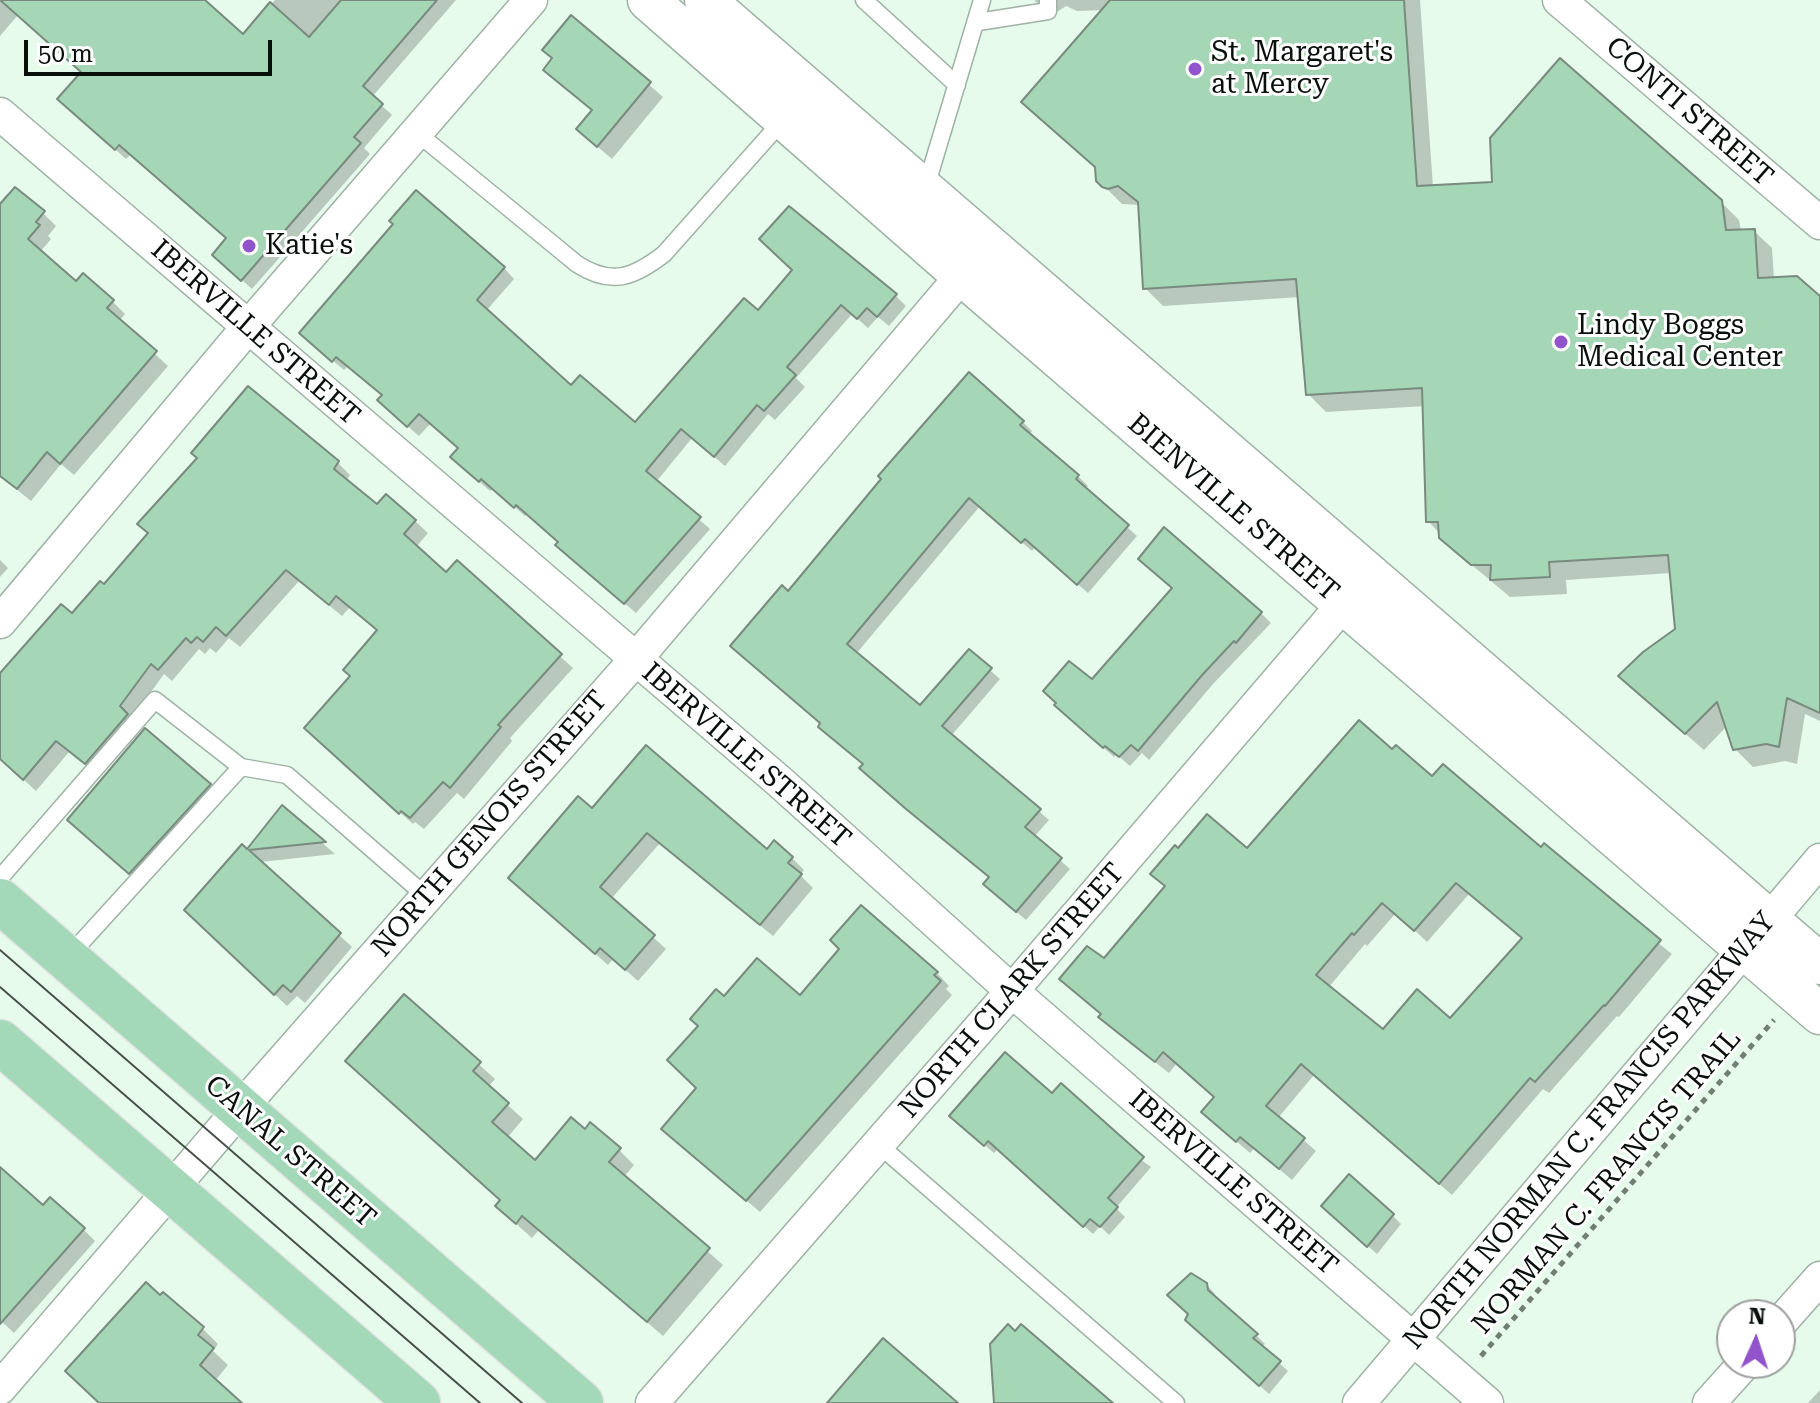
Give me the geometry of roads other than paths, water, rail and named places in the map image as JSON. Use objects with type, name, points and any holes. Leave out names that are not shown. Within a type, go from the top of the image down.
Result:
[{"type":"main road","name":"CANAL STREET","points":[[0,901],[581,1403]]},
{"type":"main road","points":[[0,1042],[418,1403]]},
{"type":"street","points":[[0,622],[248,327],[531,0]]},
{"type":"street","name":"BIENVILLE STREET","points":[[648,0],[784,119],[975,261],[1757,934],[1820,1014]]},
{"type":"street","name":"BIENVILLE STREET","points":[[705,0],[925,191],[975,261]]},
{"type":"street","name":"CONTI STREET","points":[[1559,0],[1820,223]]},
{"type":"street","name":"IBERVILLE STREET","points":[[0,114],[780,782],[1012,991],[1487,1403]]},
{"type":"street","name":"NORTH GENOIS STREET","points":[[0,1388],[240,1109],[635,660],[975,261]]},
{"type":"street","name":"NORTH CLARK STREET","points":[[652,1403],[1357,590]]},
{"type":"street","name":"NORTH NORMAN C. FRANCIS PARKWAY","points":[[1359,1403],[1820,860]]},
{"type":"street","name":"BIENVILLE STREET","points":[[1757,934],[1820,964]]},
{"type":"street","points":[[1796,1305],[1820,1278]]},
{"type":"street","points":[[1709,1403],[1731,1379]]},
{"type":"lane","points":[[864,0],[957,85]]},
{"type":"lane","points":[[925,191],[978,22],[982,0]]},
{"type":"lane","points":[[978,22],[1048,11],[1048,0]]},
{"type":"lane","points":[[416,132],[577,264],[595,275],[617,278],[644,269],[664,254],[784,119]]},
{"type":"lane","points":[[0,878],[155,700],[241,767],[287,775],[427,897]]},
{"type":"lane","points":[[67,959],[241,767]]},
{"type":"lane","points":[[878,1144],[1176,1403]]},
{"type":"tram line","points":[[0,950],[522,1403]]},
{"type":"tram line","points":[[0,987],[480,1403]]},
{"type":"place","name":"St. Margaret's at Mercy","points":[[1195,69]]},
{"type":"place","name":"Katie's","points":[[249,246]]},
{"type":"place","name":"Lindy Boggs Medical Center","points":[[1561,342]]}]
